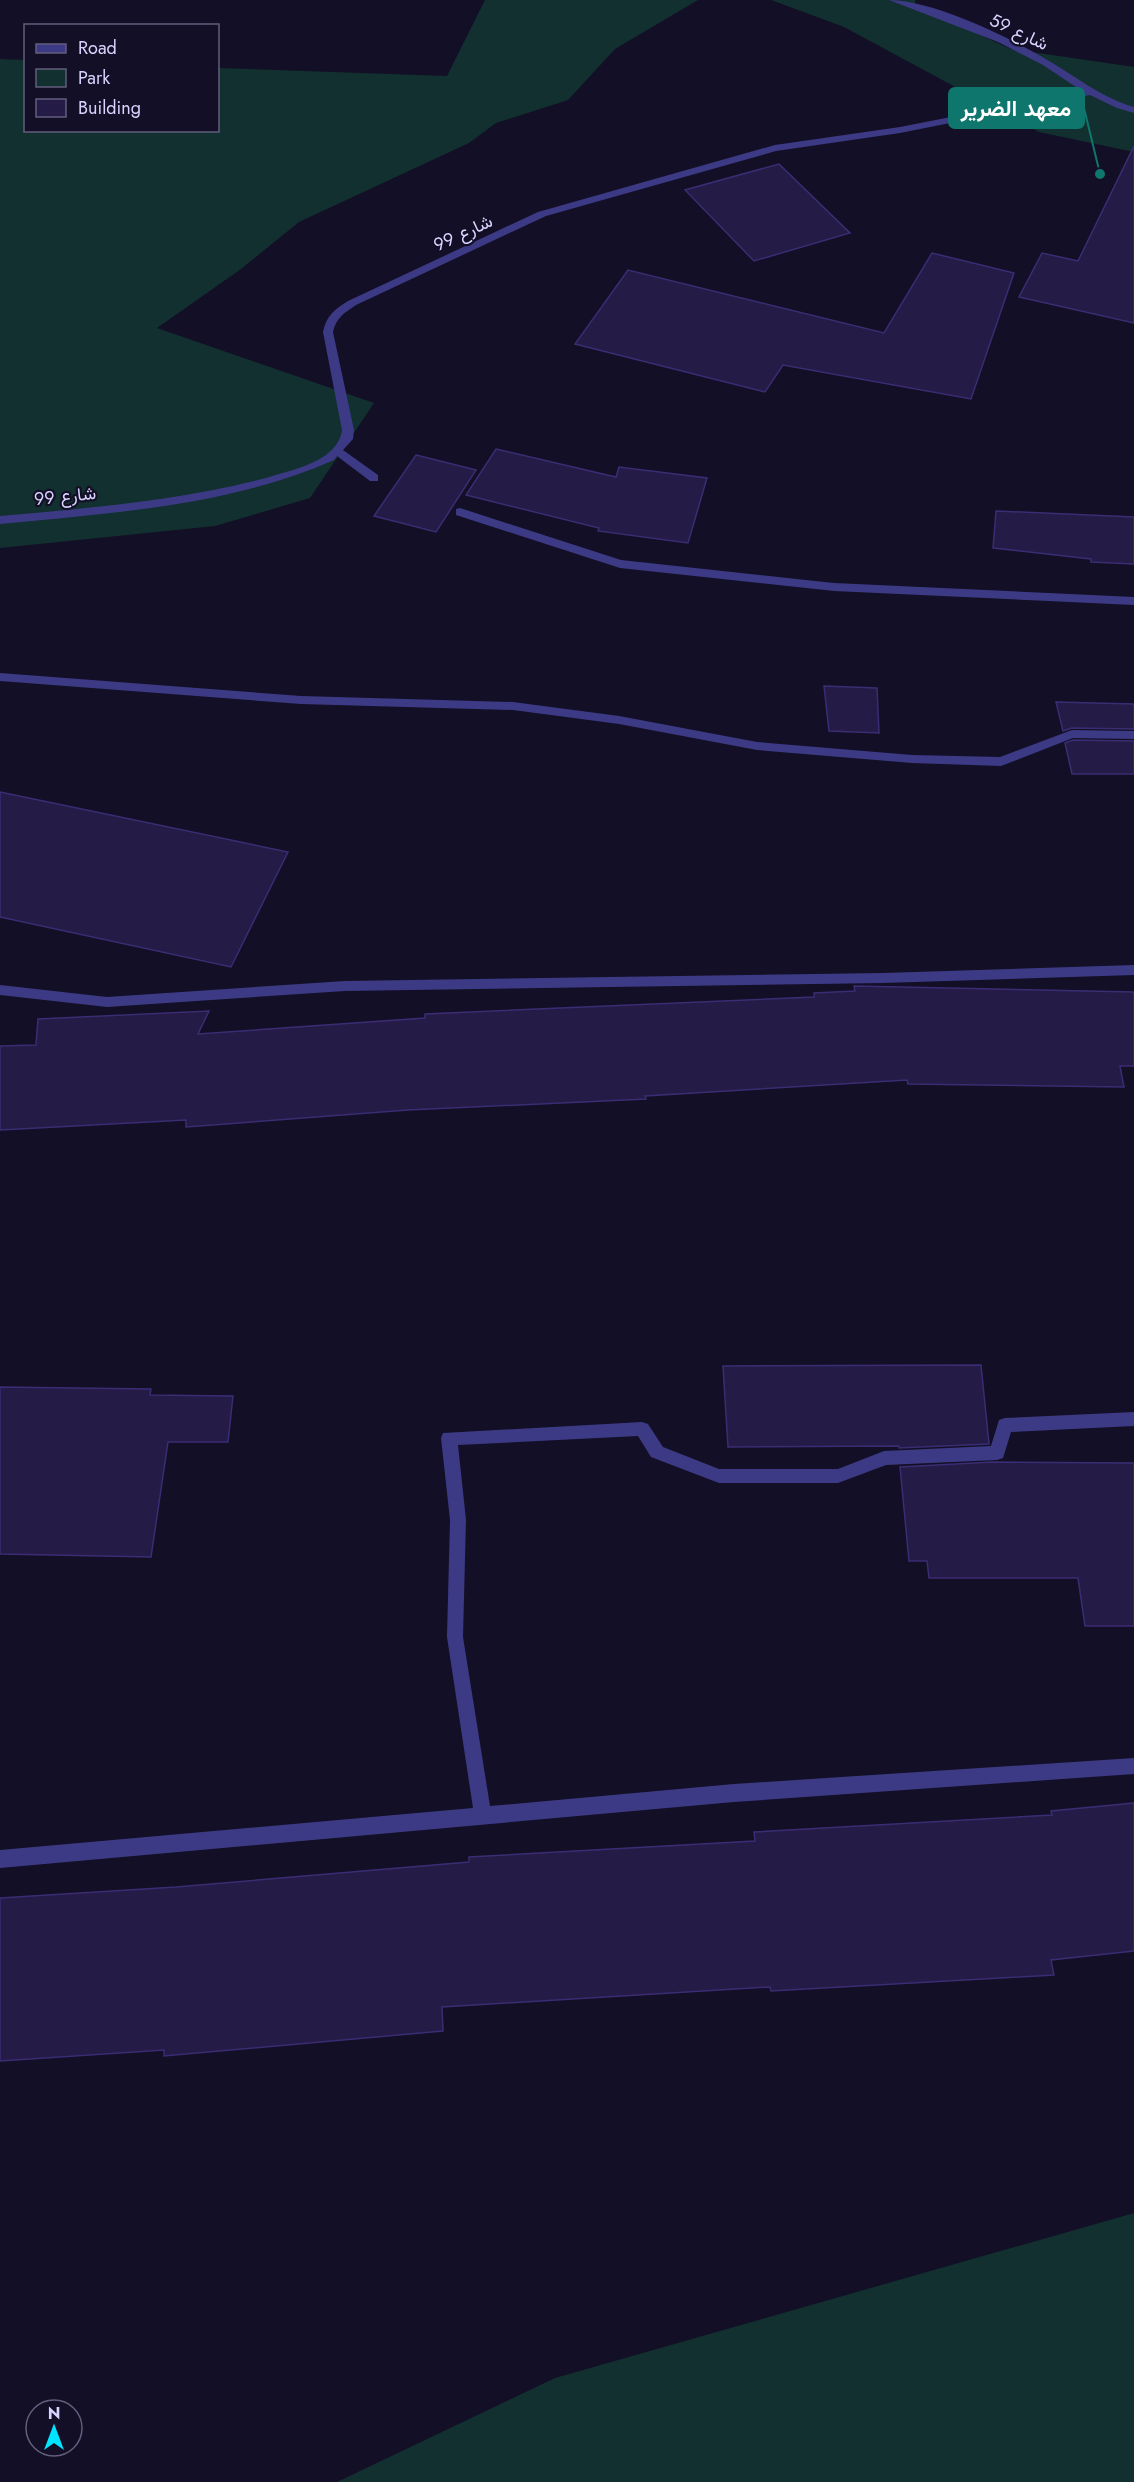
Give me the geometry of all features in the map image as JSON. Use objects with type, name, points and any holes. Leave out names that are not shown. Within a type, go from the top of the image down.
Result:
[{"type":"street","name":"شارع 59","points":[[894,0],[986,34],[1033,55],[1062,71],[1108,102],[1134,110]]},
{"type":"street","name":"شارع 99","points":[[0,520],[161,502],[258,484],[295,475],[318,466],[340,453],[347,439],[348,429],[330,351],[328,332],[330,322],[338,312],[401,278],[446,260],[542,214],[775,148],[900,130],[1091,92]]},
{"type":"street","points":[[340,453],[374,478]]},
{"type":"street","points":[[460,513],[621,564],[834,587],[1134,601]]},
{"type":"street","points":[[0,677],[300,700],[513,706],[619,720],[757,746],[912,759],[1000,762],[1072,734],[1134,735]]},
{"type":"street","points":[[0,990],[107,1002],[345,986],[882,978],[1134,970]]},
{"type":"street","points":[[483,1815],[455,1637],[458,1520],[448,1438],[642,1428],[657,1452],[719,1476],[838,1476],[869,1466],[884,1458],[998,1453],[1005,1425],[1122,1417],[1134,1419]]},
{"type":"street","points":[[0,1859],[746,1792],[1134,1766]]},
{"type":"green space","points":[[485,0],[698,0],[615,49],[568,100],[496,123],[469,143],[299,222],[241,269],[157,328],[374,403],[310,498],[215,526],[0,548],[0,59],[24,60],[24,132],[219,132],[219,68],[447,76]]},
{"type":"green space","points":[[771,0],[915,0],[915,5],[1011,49],[1134,67],[1134,152],[1039,132],[844,27]]},
{"type":"green space","points":[[1134,2213],[1134,2482],[337,2482],[555,2378]]},
{"type":"building","points":[[1134,146],[1134,323],[1019,297],[1042,253],[1078,261]]},
{"type":"building","points":[[779,164],[850,233],[754,261],[685,190]]},
{"type":"building","points":[[932,253],[1014,273],[971,399],[783,365],[765,392],[575,344],[628,270],[884,333]]},
{"type":"building","points":[[496,449],[616,477],[619,467],[707,478],[688,543],[598,531],[599,528],[466,495]]},
{"type":"building","points":[[416,455],[476,470],[436,532],[374,516]]},
{"type":"building","points":[[996,511],[1134,517],[1134,564],[1091,562],[1091,559],[993,548]]},
{"type":"building","points":[[824,686],[877,688],[879,733],[829,731]]},
{"type":"building","points":[[1056,702],[1134,704],[1134,729],[1072,728],[1063,731]]},
{"type":"building","points":[[1073,740],[1134,741],[1134,774],[1072,774],[1065,743]]},
{"type":"building","points":[[0,792],[288,852],[231,967],[0,917]]},
{"type":"building","points":[[854,986],[1134,992],[1134,1066],[1120,1066],[1124,1087],[908,1084],[907,1080],[645,1096],[646,1099],[408,1110],[186,1127],[186,1120],[0,1130],[0,1046],[36,1045],[38,1019],[209,1011],[198,1034],[425,1018],[425,1014],[814,997],[814,993],[855,991]]},
{"type":"building","points":[[981,1365],[989,1444],[899,1448],[899,1446],[728,1447],[723,1366]]},
{"type":"building","points":[[0,1387],[151,1389],[150,1395],[233,1396],[228,1442],[168,1442],[151,1557],[0,1554]]},
{"type":"building","points":[[993,1462],[1134,1463],[1134,1626],[1085,1626],[1078,1578],[929,1578],[927,1561],[909,1561],[900,1467]]},
{"type":"building","points":[[1134,1803],[1134,1951],[1051,1960],[1054,1975],[771,1991],[770,1987],[442,2007],[443,2031],[164,2056],[164,2050],[0,2061],[0,1898],[176,1887],[469,1862],[469,1857],[755,1841],[754,1832],[1052,1815],[1051,1811]]},
{"type":"place","name":"معهد الضرير","points":[[1100,174]]}]
